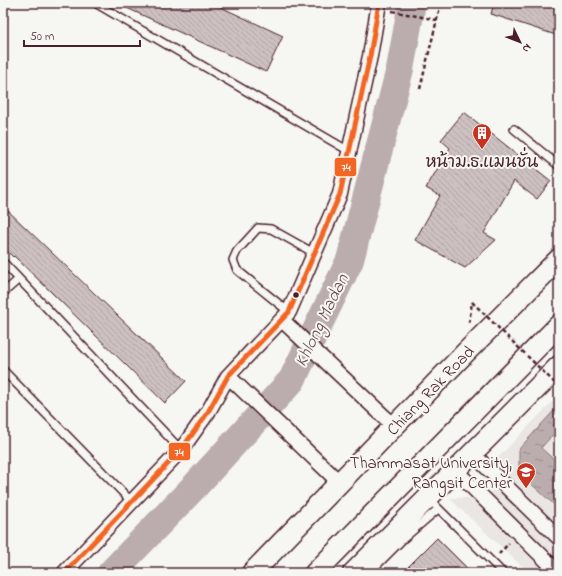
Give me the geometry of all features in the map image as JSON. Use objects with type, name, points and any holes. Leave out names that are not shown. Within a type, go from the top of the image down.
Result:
[{"type":"main road","name":"Chiang Rak Road","points":[[252,573],[466,352],[559,259]]},
{"type":"main road","points":[[315,573],[559,325]]},
{"type":"main road","points":[[353,573],[433,503],[455,470],[559,366]]},
{"type":"street","points":[[64,573],[182,450],[232,379],[286,316],[340,194],[370,56],[383,6]]},
{"type":"street","points":[[286,316],[293,330],[395,426]]},
{"type":"street","points":[[232,379],[340,483]]},
{"type":"street","points":[[472,453],[559,538]]},
{"type":"street","points":[[455,470],[559,573]]},
{"type":"lane","points":[[95,3],[349,151]]},
{"type":"lane","points":[[514,129],[559,166]]},
{"type":"lane","points":[[286,316],[237,270],[233,260],[237,251],[258,228],[270,229],[314,253]]},
{"type":"lane","points":[[3,262],[182,450]]},
{"type":"lane","points":[[3,293],[19,279]]},
{"type":"lane","points":[[3,370],[132,502]]},
{"type":"lane","points":[[369,573],[403,539],[433,503],[503,573]]},
{"type":"path","points":[[420,89],[441,3]]},
{"type":"path","points":[[383,6],[437,20]]},
{"type":"path","points":[[472,302],[559,387]]},
{"type":"shaded area","name":"Thammasat University, Rangsit Center","points":[[559,395],[559,573],[529,573],[449,498],[485,498],[500,481],[502,473],[497,459]]},
{"type":"water","points":[[559,405],[559,428],[541,448],[559,464],[559,509],[519,473],[519,449]]},
{"type":"building","points":[[116,3],[212,3],[283,36],[266,72]]},
{"type":"building","points":[[494,3],[559,3],[559,36],[491,14]]},
{"type":"building","points":[[464,112],[551,181],[537,199],[514,181],[484,233],[496,240],[465,268],[415,240],[440,196],[426,188],[450,148],[441,140]]},
{"type":"building","points":[[3,206],[186,381],[165,403],[3,247]]},
{"type":"building","points":[[437,538],[472,573],[402,573]]},
{"type":"waterway","name":"Khlong Madan","points":[[111,573],[195,486],[292,380],[350,260],[400,69],[412,3]]},
{"type":"transit line","name":"74","points":[[64,573],[181,450],[208,412],[228,376],[289,312],[340,194],[370,56],[379,3]]},
{"type":"place","name":"หน้าม.ธ.แมนชั่น","points":[[482,150]]},
{"type":"place","name":"Thammasat University, Rangsit Center","points":[[526,489]]}]
